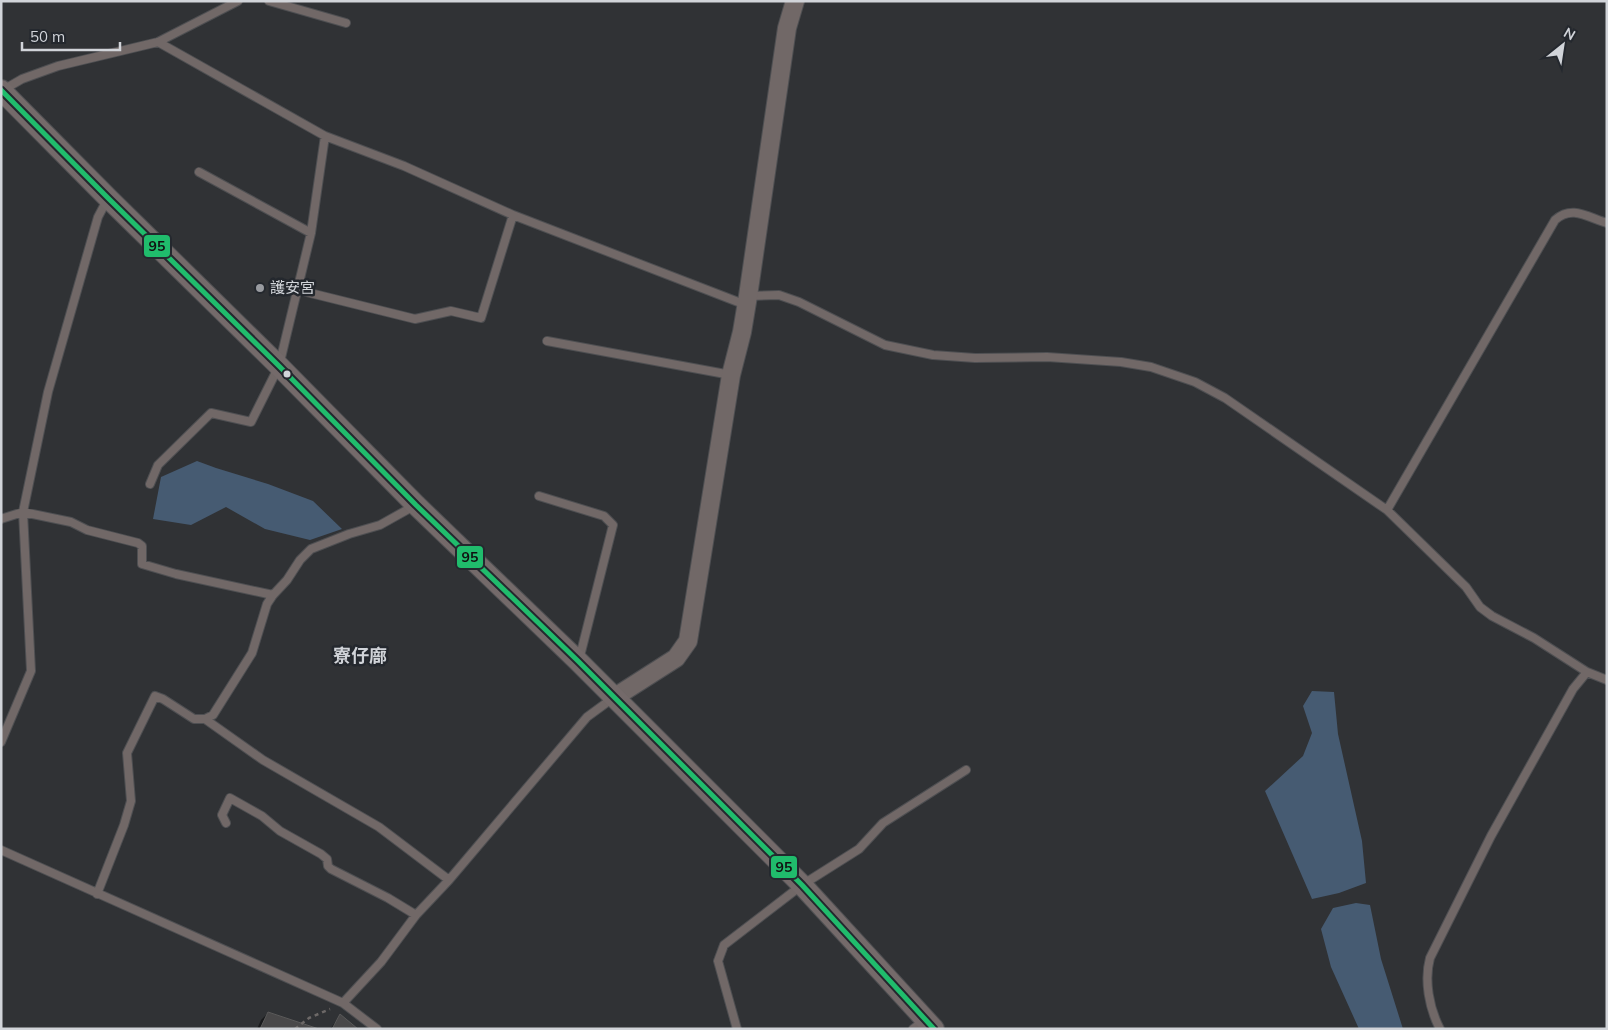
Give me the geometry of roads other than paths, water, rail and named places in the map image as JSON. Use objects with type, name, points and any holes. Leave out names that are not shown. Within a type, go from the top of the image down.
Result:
[{"type":"main road","points":[[1,91],[280,366],[416,505],[578,661],[802,885],[925,1026]]},
{"type":"street","points":[[615,698],[676,658],[688,641],[731,375],[742,332],[787,28],[795,1]]},
{"type":"lane","points":[[1,91],[22,78],[58,66],[158,42],[238,1]]},
{"type":"lane","points":[[269,1],[346,22]]},
{"type":"lane","points":[[158,42],[325,136],[404,166],[513,215],[747,301],[779,295],[799,302],[885,344],[933,355],[975,358],[1047,357],[1121,362],[1151,367],[1196,382],[1225,398],[1387,510],[1466,587],[1480,608],[1534,638],[1587,672],[1607,680]]},
{"type":"lane","points":[[150,484],[158,465],[211,413],[251,422],[280,366],[311,233],[325,136]]},
{"type":"lane","points":[[199,172],[311,233]]},
{"type":"lane","points":[[1,742],[32,671],[23,512],[48,392],[98,217],[108,198]]},
{"type":"lane","points":[[1387,510],[1555,220],[1562,213],[1576,212],[1607,223]]},
{"type":"lane","points":[[298,290],[415,319],[451,311],[481,318],[513,215]]},
{"type":"lane","points":[[547,341],[731,375]]},
{"type":"lane","points":[[539,496],[604,516],[613,526],[578,661]]},
{"type":"lane","points":[[97,894],[131,801],[127,753],[155,696],[194,719],[205,719],[213,715],[252,653],[268,604],[273,595],[300,560],[311,549],[349,534],[380,525],[416,505]]},
{"type":"lane","points":[[1,519],[23,512],[71,522],[87,530],[138,543],[142,546],[142,564],[176,574],[273,595]]},
{"type":"lane","points":[[1440,1029],[1436,1021],[1428,986],[1427,969],[1430,958],[1491,836],[1573,689],[1587,672]]},
{"type":"lane","points":[[343,1003],[381,962],[416,915],[449,880],[587,717],[615,698]]},
{"type":"lane","points":[[205,719],[263,760],[379,827],[449,880]]},
{"type":"lane","points":[[737,1029],[718,961],[724,945],[802,885],[860,849],[882,823],[966,770]]},
{"type":"lane","points":[[226,823],[222,814],[230,798],[262,816],[280,831],[321,854],[327,859],[328,866],[331,869],[388,898],[416,915]]},
{"type":"lane","points":[[1,850],[343,1003],[377,1029]]},
{"type":"water","points":[[197,461],[313,501],[342,529],[310,540],[265,529],[226,507],[191,525],[153,519],[161,477]]},
{"type":"water","points":[[1312,691],[1334,692],[1338,734],[1362,841],[1366,883],[1339,893],[1312,899],[1265,791],[1303,756],[1312,733],[1303,706]]},
{"type":"water","points":[[1356,903],[1370,905],[1381,959],[1403,1029],[1359,1029],[1331,967],[1321,929],[1333,908]]},
{"type":"place","name":"護安宮","points":[[260,288]]},
{"type":"district","name":"寮仔廍","points":[[360,656]]}]
